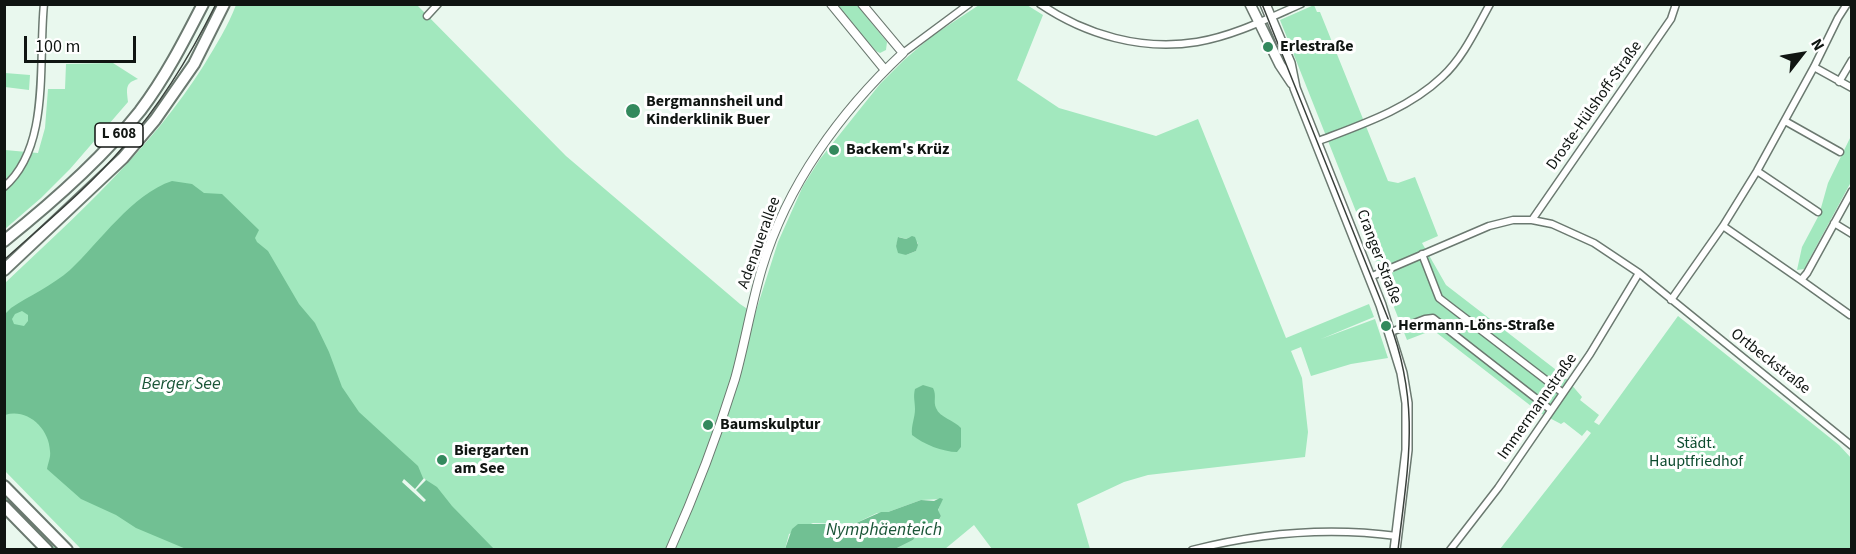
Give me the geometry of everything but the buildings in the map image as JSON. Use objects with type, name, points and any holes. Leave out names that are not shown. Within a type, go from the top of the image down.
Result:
[{"type":"main road","name":"L 608","points":[[4,241],[42,212],[104,152],[140,110],[178,53],[203,4]]},
{"type":"main road","name":"L 608","points":[[4,270],[123,158],[155,120],[194,64],[224,4]]},
{"type":"main road","name":"Cranger Straße","points":[[1250,4],[1280,65],[1295,88]]},
{"type":"main road","name":"Cranger Straße","points":[[1265,4],[1290,63],[1295,88],[1391,332],[1402,374],[1408,426],[1407,460],[1395,549]]},
{"type":"main road","points":[[4,486],[67,549]]},
{"type":"main road","points":[[4,506],[47,549]]},
{"type":"street","points":[[4,187],[21,168],[35,134],[45,4]]},
{"type":"street","points":[[427,16],[438,4]]},
{"type":"street","points":[[831,4],[885,70]]},
{"type":"street","points":[[862,4],[903,53]]},
{"type":"street","name":"Adenauerallee","points":[[670,549],[706,464],[723,416],[763,267],[777,227],[794,191],[818,151],[885,70],[903,53],[969,4]]},
{"type":"street","points":[[1040,4],[1071,23],[1123,41],[1179,44],[1199,42],[1260,22],[1300,4]]},
{"type":"street","points":[[1316,142],[1387,114],[1415,98],[1442,77],[1454,64],[1490,4]]},
{"type":"street","name":"Droste-Hülshoff-Straße","points":[[1532,220],[1671,19],[1676,4]]},
{"type":"street","points":[[1370,277],[1489,226],[1513,220],[1532,220],[1552,224],[1594,243],[1639,273],[1671,300],[1723,226],[1757,171],[1847,4]]},
{"type":"street","points":[[1839,82],[1851,60]]},
{"type":"street","points":[[1814,68],[1851,88]]},
{"type":"street","points":[[1785,121],[1840,152]]},
{"type":"street","points":[[1757,171],[1818,212]]},
{"type":"street","points":[[1801,280],[1807,273],[1851,190]]},
{"type":"street","points":[[1834,223],[1851,234]]},
{"type":"street","points":[[1723,226],[1850,315]]},
{"type":"street","points":[[1422,254],[1439,298],[1563,393]]},
{"type":"street","name":"Immermannstraße","points":[[1450,549],[1498,488],[1551,411],[1590,354],[1639,273]]},
{"type":"street","name":"Ortbeckstraße","points":[[1671,300],[1851,446]]},
{"type":"street","points":[[1391,332],[1433,318],[1551,411]]},
{"type":"street","points":[[1192,549],[1252,537],[1299,533],[1397,536]]},
{"type":"green space","points":[[236,5],[417,5],[566,156],[740,304],[755,314],[778,242],[803,186],[820,159],[880,84],[932,36],[979,5],[1027,5],[1043,15],[1017,80],[1059,108],[1156,136],[1198,119],[1286,338],[1369,304],[1374,317],[1321,339],[1375,319],[1388,358],[1351,364],[1311,376],[1301,347],[1291,351],[1302,378],[1308,432],[1305,457],[1148,475],[1124,482],[1077,504],[1090,549],[992,549],[974,525],[945,549],[895,549],[913,540],[921,530],[937,523],[941,516],[938,511],[942,499],[921,500],[888,512],[877,513],[854,524],[813,523],[789,534],[785,549],[81,549],[5,471],[5,283],[112,180],[161,125],[204,65]],"holes":[[[899,237],[906,239],[910,237],[918,243],[916,251],[906,255],[896,246]]]},
{"type":"green space","points":[[836,5],[857,5],[887,42],[886,50],[880,53],[876,51]]},
{"type":"green space","name":"Städt. Hauptfriedhof","points":[[1314,5],[1317,12],[1320,12],[1388,181],[1398,183],[1415,177],[1438,236],[1422,243],[1446,285],[1564,376],[1582,397],[1580,400],[1599,415],[1594,422],[1599,425],[1678,316],[1839,445],[1852,459],[1851,549],[1500,549],[1591,433],[1587,430],[1582,436],[1564,422],[1561,424],[1540,413],[1433,330],[1407,340],[1280,20]]},
{"type":"green space","points":[[113,63],[138,79],[128,85],[128,102],[70,169],[5,229],[5,150],[38,153],[45,128],[48,89],[65,89],[66,64]]},
{"type":"green space","points":[[5,73],[30,75],[29,90],[5,87]]},
{"type":"green space","points":[[1851,136],[1851,182],[1804,269],[1797,270],[1802,247],[1819,215],[1828,183]]},
{"type":"green space","points":[[4,492],[61,549],[53,549],[5,500]]},
{"type":"water","name":"Berger See","points":[[172,181],[192,184],[204,193],[222,194],[259,230],[255,238],[257,242],[268,251],[299,304],[315,323],[342,387],[359,412],[418,466],[423,478],[437,487],[452,506],[494,549],[186,549],[136,528],[116,515],[81,499],[47,469],[50,458],[49,443],[41,428],[29,417],[21,414],[5,415],[4,315],[11,308],[70,270],[130,207],[157,187]],"holes":[[[22,311],[28,315],[28,321],[24,326],[14,324],[12,319],[15,314]]]},
{"type":"water","points":[[898,237],[906,239],[915,237],[918,245],[916,251],[906,255],[898,253],[896,246]]},
{"type":"water","points":[[923,385],[933,388],[938,411],[961,428],[961,447],[957,452],[933,447],[912,435],[915,389]]},
{"type":"water","name":"Nymphäenteich","points":[[943,499],[938,510],[941,516],[937,523],[921,530],[913,540],[895,549],[785,549],[792,529],[798,524],[854,524],[881,512],[888,512],[921,500],[934,501]]},
{"type":"pier","points":[[424,478],[426,480],[416,490],[426,500],[424,502],[402,482],[404,479],[415,489]]},
{"type":"tram line","points":[[4,260],[81,191],[138,130],[174,78],[216,4]]},
{"type":"tram line","points":[[1262,4],[1399,351],[1409,408],[1409,435],[1398,550]]},
{"type":"place","name":"Erlestraße","points":[[1268,47]]},
{"type":"place","name":"Bergmannsheil und Kinderklinik Buer","points":[[633,111]]},
{"type":"place","name":"Backem's Krüz","points":[[834,150]]},
{"type":"place","name":"Hermann-Löns-Straße","points":[[1386,326]]},
{"type":"place","name":"Baumskulptur","points":[[708,425]]},
{"type":"place","name":"Biergarten am See","points":[[442,460]]}]
